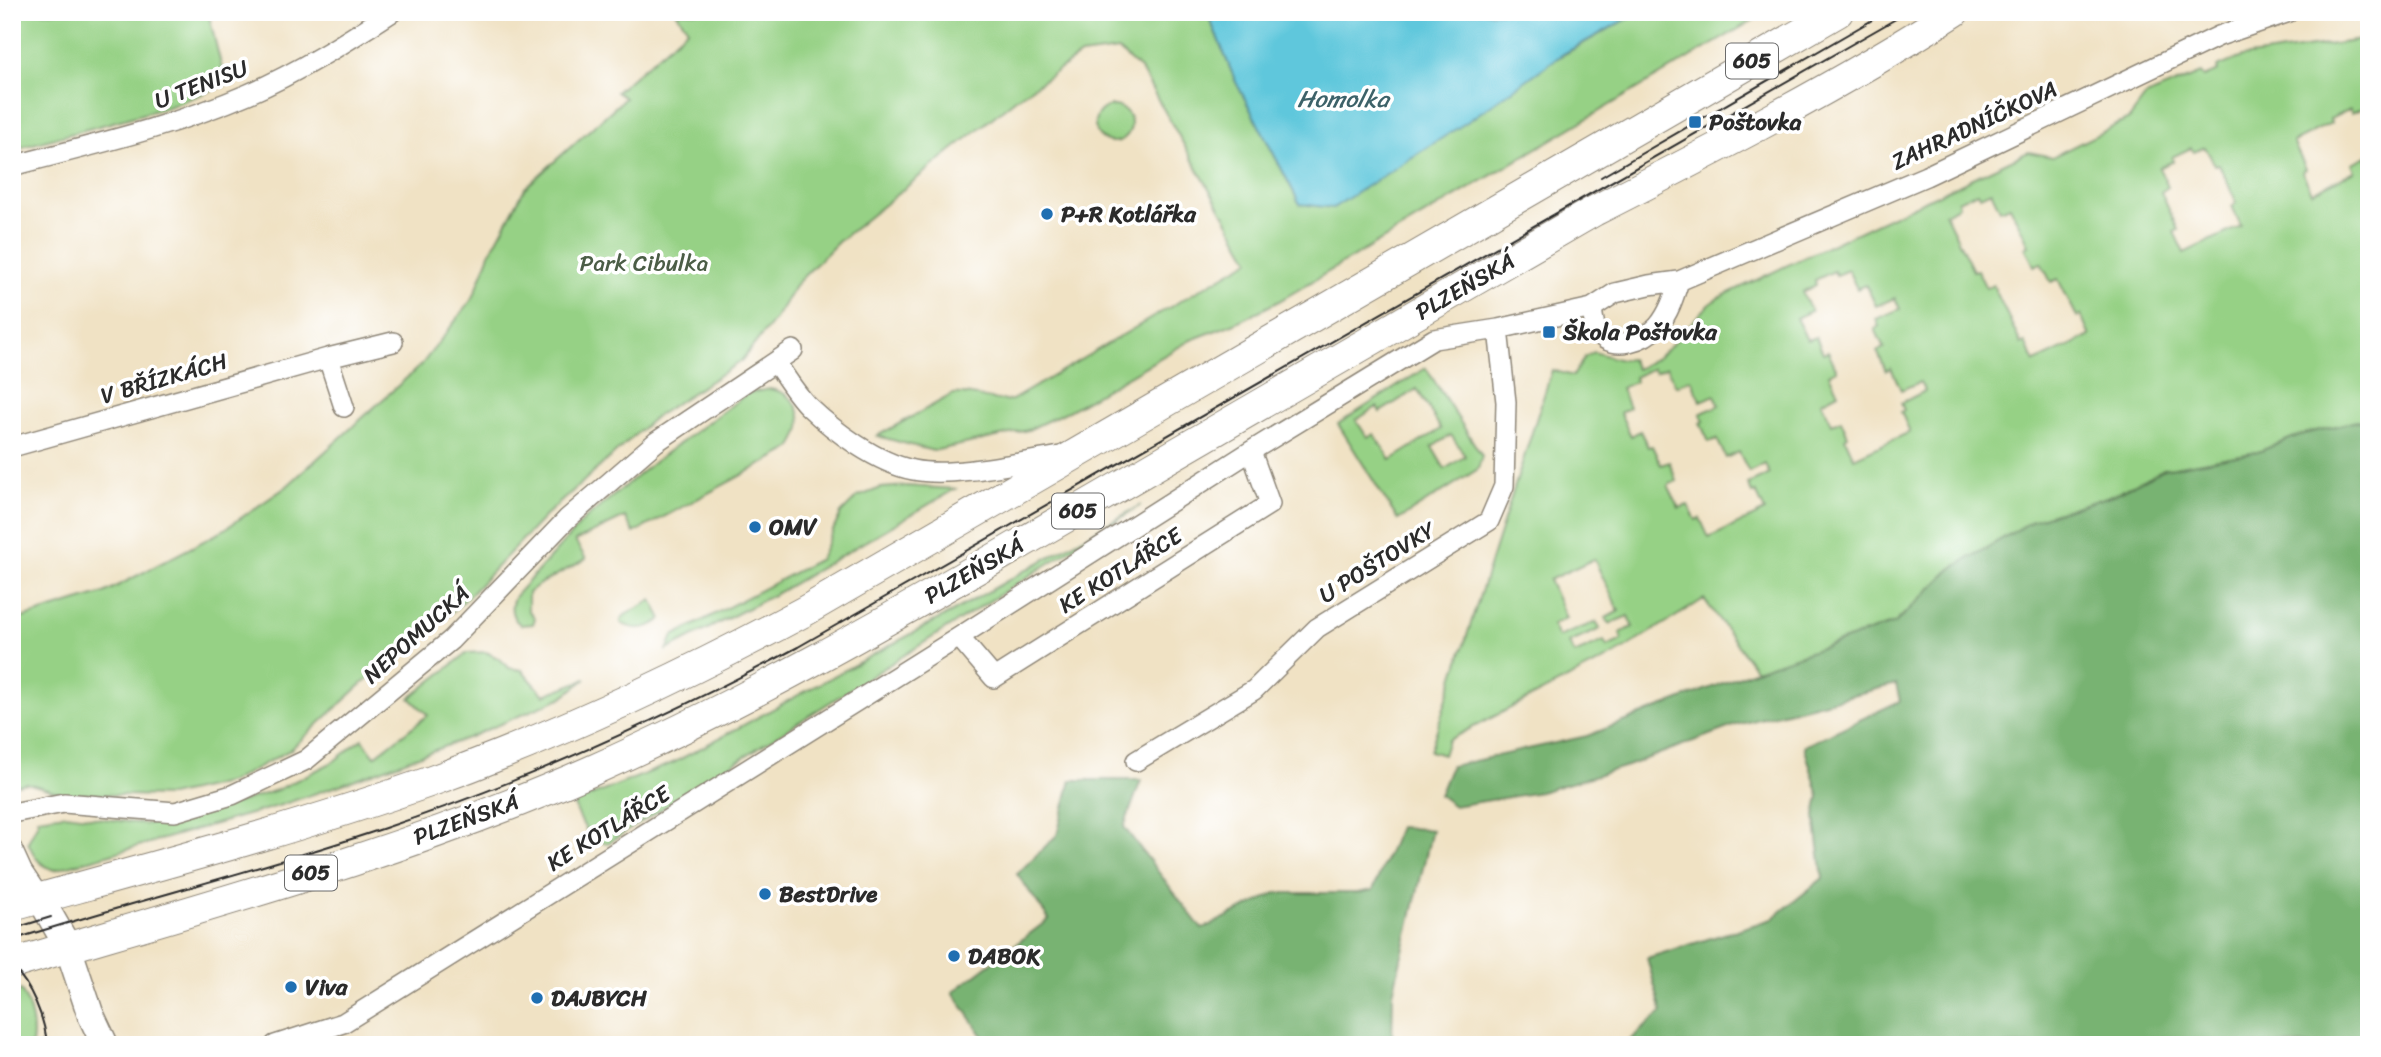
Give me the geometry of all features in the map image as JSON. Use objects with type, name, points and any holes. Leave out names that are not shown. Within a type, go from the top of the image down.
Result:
[{"type":"main road","name":"PLZEŇSKÁ","points":[[26,902],[430,781],[592,716],[734,649],[805,611],[1838,12]]},
{"type":"main road","name":"PLZEŇSKÁ","points":[[12,964],[318,871],[431,833],[550,788],[764,689],[933,595],[1594,211],[1719,147],[1954,12]]},
{"type":"street","name":"U TENISU","points":[[12,166],[166,125],[249,94],[339,47],[392,12]]},
{"type":"street","name":"ZAHRADNÍČKOVA","points":[[1434,339],[1592,308],[1615,293],[1679,281],[1926,176],[2219,36],[2289,12]]},
{"type":"street","points":[[1592,308],[1599,334],[1619,344],[1634,341],[1657,327],[1674,299],[1679,281]]},
{"type":"street","points":[[1414,316],[1434,339]]},
{"type":"street","name":"U POŠTOVKY","points":[[1136,761],[1254,690],[1317,628],[1489,521],[1504,486],[1506,402],[1498,328]]},
{"type":"street","name":"KE KOTLÁŘCE","points":[[275,1045],[343,1023],[1251,451],[1434,339]]},
{"type":"street","name":"V BŘÍZKÁCH","points":[[12,447],[393,342]]},
{"type":"street","name":"NEPOMUCKÁ","points":[[12,813],[64,803],[175,812],[232,795],[306,760],[451,640],[567,519],[656,442],[793,350]]},
{"type":"street","points":[[328,358],[344,407]]},
{"type":"street","points":[[776,363],[807,405],[854,443],[913,470],[954,471],[1073,454]]},
{"type":"street","name":"KE KOTLÁŘCE","points":[[959,637],[994,678],[1270,504],[1251,451]]},
{"type":"street","points":[[12,849],[22,871],[26,902],[68,947],[90,1013],[105,1045]]},
{"type":"green space","points":[[12,12],[208,12],[226,85],[168,107],[12,150]]},
{"type":"green space","name":"Park Cibulka","points":[[676,12],[1207,12],[1235,80],[1300,204],[1639,12],[1767,12],[1279,301],[1235,323],[1191,340],[1070,410],[1028,430],[933,451],[877,436],[953,394],[1012,400],[1250,260],[1141,70],[1118,50],[1081,55],[1017,98],[839,241],[797,283],[775,319],[741,361],[655,417],[545,516],[441,622],[362,684],[290,750],[231,782],[170,796],[64,794],[27,783],[12,786],[12,621],[104,593],[219,533],[286,487],[422,364],[473,298],[491,251],[525,188],[625,98],[616,92],[688,29]]},
{"type":"green space","points":[[2369,39],[2369,105],[2352,113],[2350,109],[2330,119],[2331,123],[2293,142],[2306,169],[2302,172],[2312,192],[2355,171],[2352,163],[2369,155],[2369,418],[2300,435],[2258,452],[2164,469],[2116,494],[2034,520],[1951,569],[1895,623],[1756,670],[1704,599],[1614,655],[1448,740],[1443,755],[1430,751],[1552,370],[1573,376],[1585,357],[1594,352],[1621,360],[1631,359],[1636,369],[1661,355],[1718,298],[2024,154],[2029,152],[2052,157],[2129,119],[2146,96],[2201,73],[2204,77],[2218,71],[2217,67],[2242,57]],"holes":[[[2205,147],[2215,165],[2219,164],[2237,203],[2232,206],[2241,226],[2184,253],[2174,232],[2178,230],[2161,192],[2168,187],[2159,168],[2173,161],[2172,157],[2191,148],[2194,152]],[[1991,191],[2000,210],[2010,206],[2029,245],[2025,247],[2034,266],[2041,263],[2051,282],[2058,279],[2077,317],[2081,315],[2090,336],[2035,362],[2025,343],[2021,344],[1993,285],[1986,288],[1977,270],[1973,271],[1945,213],[1959,206],[1958,201],[1977,192],[1980,196]],[[1848,270],[1857,289],[1866,285],[1876,306],[1895,298],[1900,309],[1876,319],[1879,327],[1875,329],[1884,348],[1877,351],[1886,371],[1891,368],[1901,390],[1920,382],[1925,391],[1901,403],[1904,410],[1901,412],[1910,432],[1854,458],[1841,420],[1832,424],[1821,402],[1838,393],[1829,374],[1837,370],[1828,351],[1823,353],[1816,337],[1807,340],[1796,318],[1811,311],[1802,292],[1816,285],[1815,280],[1834,271],[1836,275]],[[1667,367],[1676,386],[1691,379],[1701,401],[1715,395],[1719,405],[1700,414],[1704,421],[1700,423],[1709,442],[1717,439],[1726,458],[1739,452],[1749,472],[1765,464],[1770,474],[1748,484],[1752,493],[1756,492],[1765,511],[1709,538],[1700,518],[1696,520],[1688,505],[1679,508],[1668,485],[1677,481],[1669,462],[1661,465],[1652,446],[1648,447],[1640,431],[1631,436],[1620,413],[1629,408],[1621,388],[1635,382],[1634,377],[1653,368],[1655,372]],[[1594,559],[1619,611],[1606,618],[1609,624],[1628,616],[1633,627],[1620,633],[1622,640],[1607,647],[1604,641],[1574,654],[1569,643],[1600,629],[1596,622],[1558,637],[1552,625],[1566,618],[1549,580]]]},
{"type":"green space","points":[[1113,106],[1125,112],[1131,124],[1125,136],[1113,142],[1101,136],[1095,124],[1101,112]]},
{"type":"green space","points":[[1426,368],[1482,456],[1478,469],[1398,520],[1338,424]],"holes":[[[1417,389],[1441,429],[1391,460],[1374,434],[1367,437],[1356,420],[1377,407],[1380,412]],[[1451,435],[1465,456],[1445,469],[1432,447]]]},
{"type":"green space","points":[[770,389],[789,398],[799,412],[799,430],[790,449],[634,533],[625,517],[575,541],[586,559],[528,593],[528,610],[535,618],[533,624],[521,625],[515,619],[512,604],[515,596],[584,520],[654,462],[748,393]]},
{"type":"green space","points":[[2369,418],[2369,1038],[2353,1045],[1624,1045],[1662,1012],[1647,958],[1772,919],[1823,878],[1815,816],[1819,796],[1804,746],[1900,701],[1896,684],[1736,725],[1627,766],[1540,792],[1454,806],[1439,795],[1451,766],[1587,736],[1756,670],[1895,623],[1951,569],[2034,520],[2116,494],[2164,469],[2258,452],[2300,435]]},
{"type":"green space","points":[[907,486],[955,489],[779,592],[667,650],[673,636],[820,559],[841,513],[857,497],[881,488]]},
{"type":"green space","points":[[1141,505],[608,843],[595,839],[586,829],[573,803],[675,762],[952,612]]},
{"type":"green space","points":[[652,600],[662,619],[642,628],[632,628],[621,623],[625,615]]},
{"type":"green space","points":[[486,652],[500,659],[509,668],[522,670],[544,695],[586,679],[561,698],[470,737],[278,806],[55,870],[41,863],[30,847],[28,842],[38,822],[37,818],[65,814],[145,824],[188,818],[277,790],[333,762],[362,739],[375,756],[428,715],[410,698],[467,653]]},
{"type":"green space","points":[[1071,780],[1141,780],[1124,827],[1202,929],[1276,893],[1357,893],[1373,890],[1399,827],[1432,830],[1393,993],[1392,1045],[989,1045],[953,992],[1049,919],[1017,874],[1057,835]]},
{"type":"green space","points":[[21,990],[31,1016],[32,1045],[12,1045],[12,993]]},
{"type":"water","name":"Homolka","points":[[1207,12],[1639,12],[1563,54],[1467,122],[1333,208],[1300,204],[1235,80]]},
{"type":"tram line","points":[[1601,177],[1886,12]]},
{"type":"tram line","points":[[12,940],[382,829],[542,769],[697,699],[798,647],[1908,12]]},
{"type":"tram line","points":[[12,929],[51,917]]},
{"type":"tram line","points":[[12,966],[36,1002],[47,1045]]},
{"type":"place","name":"Poštovka","points":[[1695,122]]},
{"type":"place","name":"P+R Kotlářka","points":[[1047,214]]},
{"type":"place","name":"Škola Poštovka","points":[[1549,332]]},
{"type":"place","name":"OMV","points":[[755,527]]},
{"type":"place","name":"BestDrive","points":[[765,894]]},
{"type":"place","name":"DABOK","points":[[954,956]]},
{"type":"place","name":"Viva","points":[[291,987]]},
{"type":"place","name":"DAJBYCH","points":[[537,998]]}]
